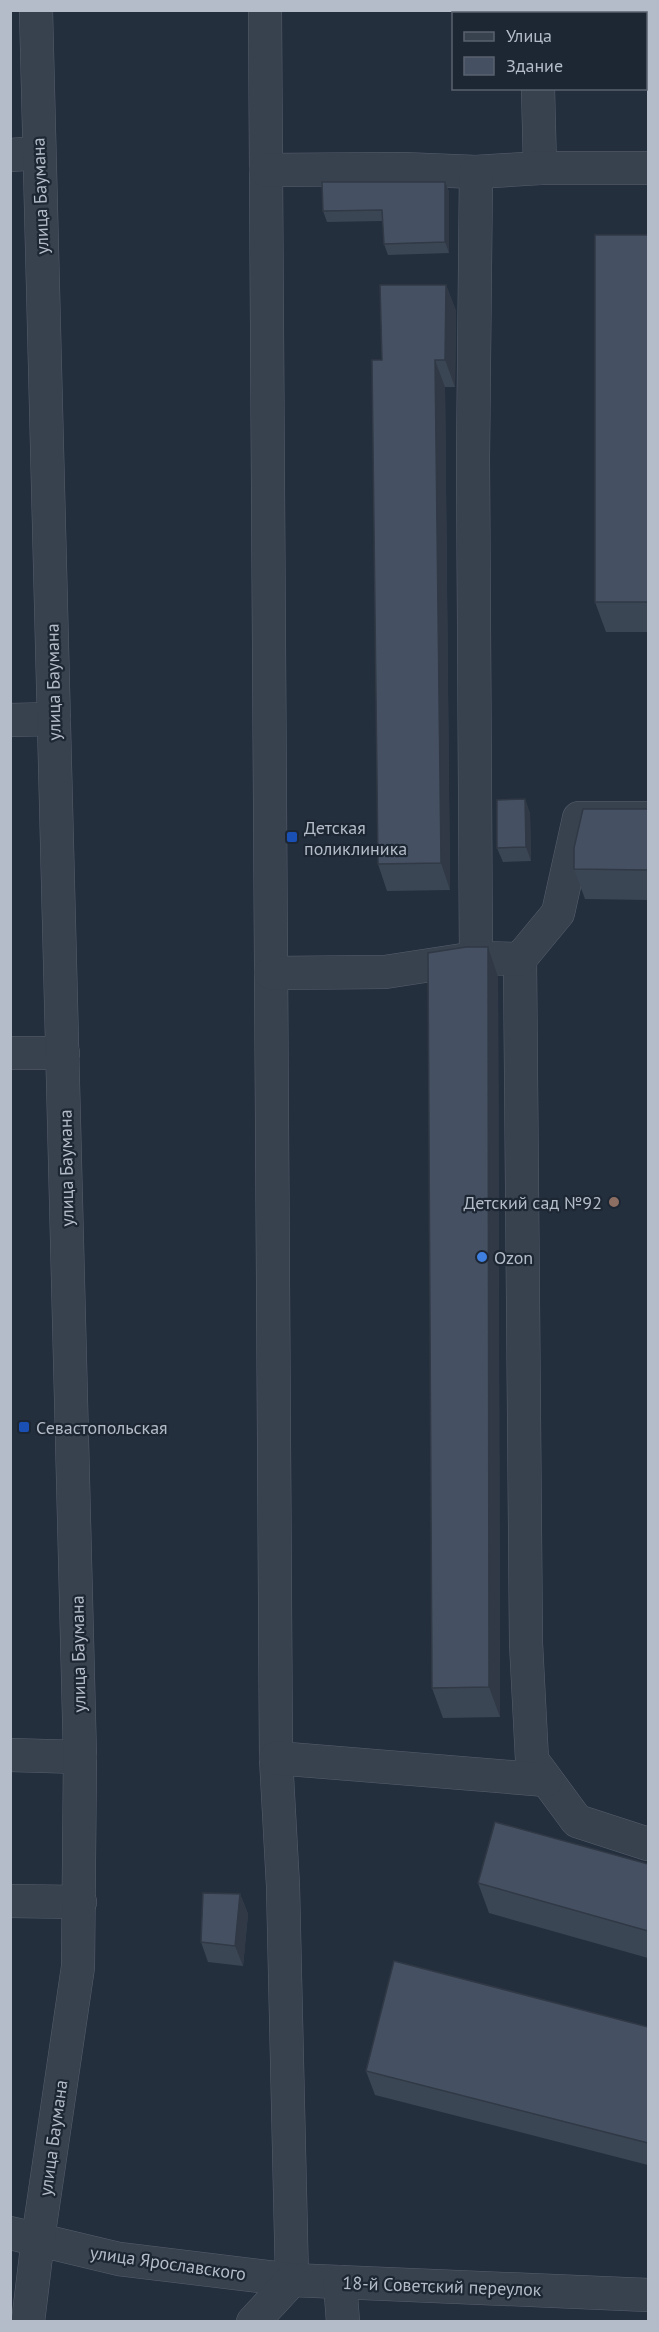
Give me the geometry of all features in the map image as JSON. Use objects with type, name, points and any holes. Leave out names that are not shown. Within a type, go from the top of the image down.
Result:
[{"type":"street","name":"улица Баумана","points":[[28,2322],[24,2236],[78,1967],[80,1902],[80,1757],[54,719],[25,154],[36,10]]},
{"type":"street","points":[[253,2322],[292,2280],[283,1886],[276,1758],[265,10]]},
{"type":"street","points":[[538,90],[540,168]]},
{"type":"street","points":[[266,170],[403,169],[476,172],[540,168],[648,168]]},
{"type":"street","points":[[476,172],[473,447],[476,958]]},
{"type":"street","points":[[10,720],[54,719]]},
{"type":"street","points":[[648,818],[579,818],[558,914],[520,959],[526,1643],[532,1760],[577,1821],[648,1844]]},
{"type":"street","points":[[271,973],[385,972],[476,958],[520,959]]},
{"type":"street","points":[[10,1053],[63,1053]]},
{"type":"street","points":[[10,1755],[80,1757]]},
{"type":"street","points":[[276,1758],[546,1780]]},
{"type":"street","points":[[10,1900],[80,1902]]},
{"type":"street","name":"улица Ярославского","points":[[24,2236],[119,2259],[292,2280]]},
{"type":"street","name":"18-й Советский переулок","points":[[292,2280],[648,2295]]},
{"type":"street","points":[[340,2282],[343,2322]]},
{"type":"building","points":[[578,10],[648,10],[648,51],[647,12],[578,12]]},
{"type":"building","points":[[322,182],[445,182],[445,242],[384,244],[382,210],[323,211]]},
{"type":"building","points":[[595,235],[648,235],[648,602],[595,602]]},
{"type":"building","points":[[380,285],[446,285],[445,360],[435,360],[441,863],[378,864],[372,360],[382,360]]},
{"type":"building","points":[[525,799],[526,847],[497,848],[497,800]]},
{"type":"building","points":[[583,809],[648,809],[648,870],[574,869],[574,848]]},
{"type":"building","points":[[466,947],[488,947],[489,1687],[432,1688],[428,953]]},
{"type":"building","points":[[495,1822],[648,1864],[648,1931],[478,1883]]},
{"type":"building","points":[[203,1893],[240,1894],[235,1946],[201,1942]]},
{"type":"building","points":[[394,1961],[648,2027],[648,2143],[366,2071]]},
{"type":"place","name":"Детская поликлиника","points":[[292,837]]},
{"type":"place","name":"Детский сад №92","points":[[614,1202]]},
{"type":"place","name":"Ozon","points":[[482,1257]]},
{"type":"place","name":"Севастопольская","points":[[24,1427]]}]
